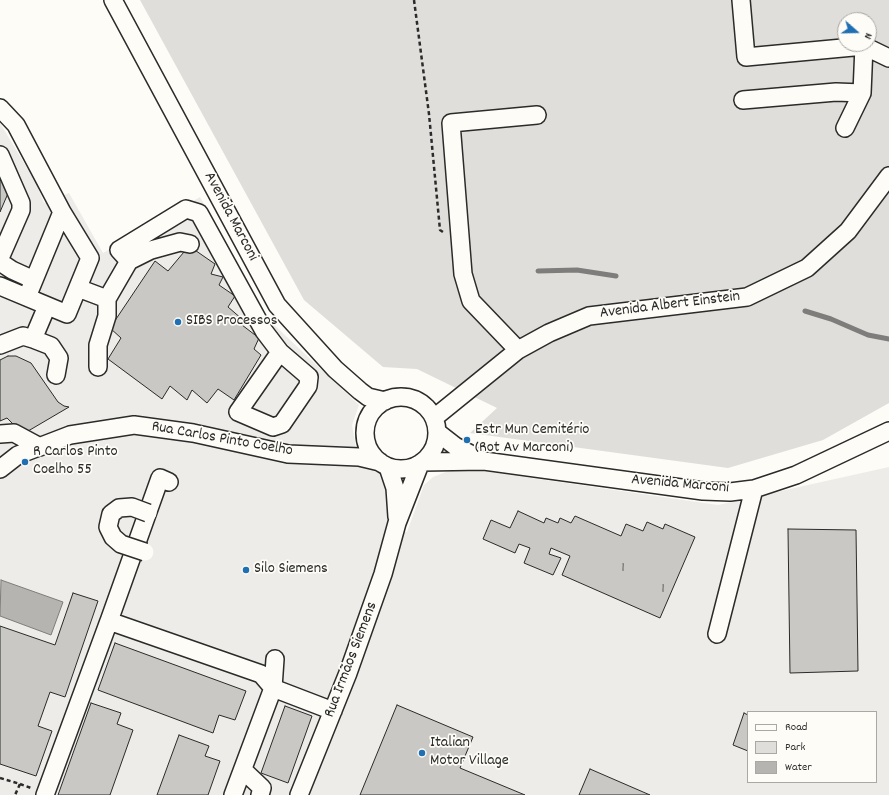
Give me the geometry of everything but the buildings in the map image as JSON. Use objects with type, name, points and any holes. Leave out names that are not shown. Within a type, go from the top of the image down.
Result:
[{"type":"street","name":"Avenida Marconi","points":[[113,0],[277,305],[335,369],[368,397],[385,401]]},
{"type":"street","points":[[741,0],[746,57],[837,49]]},
{"type":"street","points":[[845,128],[862,93],[864,52]]},
{"type":"street","points":[[876,52],[889,58]]},
{"type":"street","points":[[743,100],[836,92],[862,93]]},
{"type":"street","points":[[0,108],[16,125],[62,212],[90,258],[67,314],[0,286]]},
{"type":"street","points":[[518,350],[471,301],[463,274],[451,123],[537,115]]},
{"type":"street","points":[[0,155],[21,203],[20,210],[0,258]]},
{"type":"street","name":"Avenida Albert Einstein","points":[[436,425],[518,350],[549,333],[589,316],[747,297],[807,268],[848,231],[889,176]]},
{"type":"street","points":[[129,261],[119,250],[186,209],[199,213],[264,331],[280,352],[309,376],[308,386],[282,424],[273,427],[238,412],[280,352]]},
{"type":"street","points":[[27,297],[62,212]]},
{"type":"street","points":[[98,367],[98,345],[107,316],[107,299],[129,261],[151,250],[172,244],[180,242],[190,244]]},
{"type":"street","points":[[0,262],[12,270],[34,280]]},
{"type":"street","points":[[78,288],[107,299]]},
{"type":"street","points":[[33,339],[47,306]]},
{"type":"street","points":[[0,345],[24,336],[51,346],[60,358],[56,375]]},
{"type":"street","points":[[396,398],[407,398],[418,402],[428,409],[436,425],[435,443],[430,454],[421,463],[410,468],[399,469],[384,464],[370,450],[365,436],[370,415],[376,407],[385,401],[396,398]]},
{"type":"street","name":"Rua Carlos Pinto Coelho","points":[[0,469],[18,455],[70,435],[134,425],[193,433],[288,454],[359,457],[384,464]]},
{"type":"street","name":"Avenida Marconi","points":[[436,425],[455,446],[484,460]]},
{"type":"street","name":"Avenida Marconi","points":[[421,463],[484,460],[704,491],[730,492],[754,489],[796,475],[889,430]]},
{"type":"street","points":[[0,434],[14,432],[40,447]]},
{"type":"street","name":"Rua Irmãos Siemens","points":[[299,795],[371,612],[397,523],[421,463]]},
{"type":"street","name":"Rua Irmãos Siemens","points":[[384,464],[395,488],[397,523]]},
{"type":"street","points":[[45,795],[109,620],[127,586],[148,513],[160,478],[169,482]]},
{"type":"street","points":[[717,634],[754,489]]},
{"type":"street","points":[[144,552],[121,544],[112,537],[108,527],[111,514],[119,508],[132,507],[148,513]]},
{"type":"street","points":[[109,620],[261,674],[273,688],[333,711]]},
{"type":"street","points":[[233,795],[273,688],[275,659]]},
{"type":"street","points":[[242,770],[262,788],[260,795]]},
{"type":"path","points":[[414,0],[429,114],[440,230],[460,243]]},
{"type":"path","points":[[0,778],[20,784],[16,795]]},
{"type":"shaded area","points":[[0,123],[36,183],[44,203],[69,193],[103,253],[200,197],[269,320],[359,405],[352,425],[356,448],[374,468],[384,476],[391,512],[367,597],[335,686],[290,795],[0,795]]},
{"type":"shaded area","points":[[889,467],[889,795],[306,795],[402,531],[407,532],[424,485],[433,477],[451,470],[462,468],[718,505]]},
{"type":"green space","points":[[140,0],[889,0],[889,403],[823,440],[728,468],[470,433],[497,408],[417,369],[383,367],[304,300]]},
{"type":"water","points":[[1,580],[63,602],[51,635],[0,616]]},
{"type":"waterway","points":[[538,271],[577,270],[616,276]]},
{"type":"waterway","points":[[805,311],[831,319],[868,335],[889,339]]},
{"type":"place","name":"SIBS Processos","points":[[178,322]]},
{"type":"place","name":"Estr Mun Cemitério (Rot Av Marconi)","points":[[467,440]]},
{"type":"place","name":"R Carlos Pinto Coelho 55","points":[[25,462]]},
{"type":"place","name":"Silo Siemens","points":[[246,570]]},
{"type":"place","name":"Italian Motor Village","points":[[422,753]]}]
